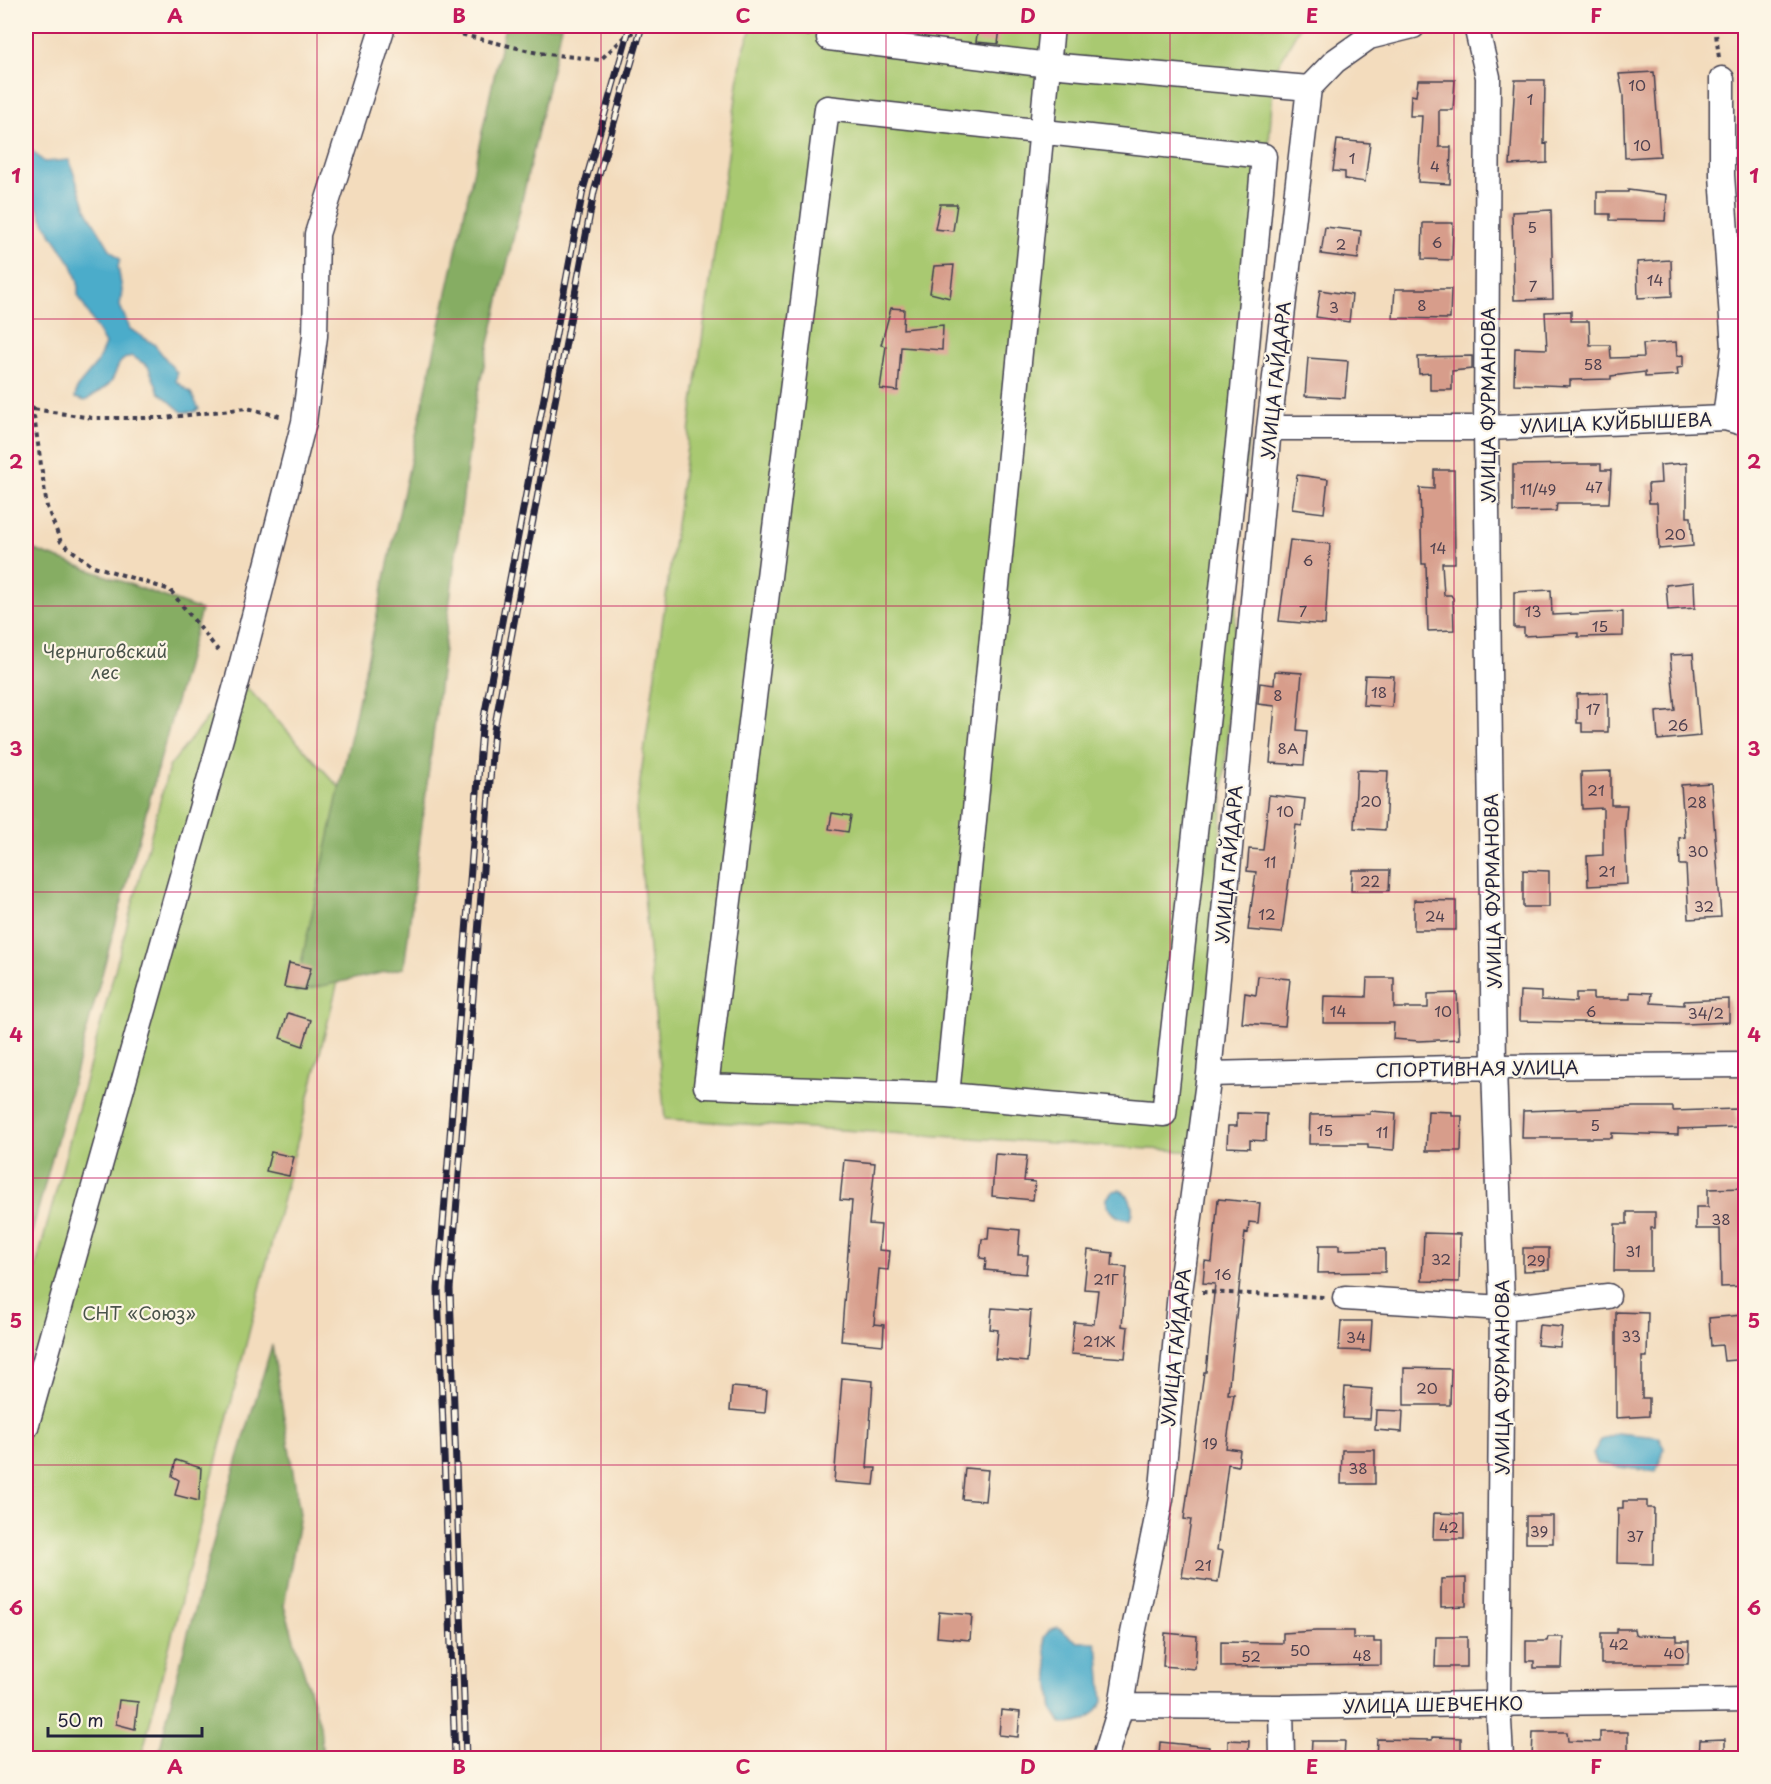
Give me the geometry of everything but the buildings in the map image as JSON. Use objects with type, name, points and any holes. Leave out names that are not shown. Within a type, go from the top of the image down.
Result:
[{"type":"street","points":[[26,1427],[238,678],[304,422],[315,336],[316,234],[383,26]]},
{"type":"street","points":[[947,1095],[1052,26]]},
{"type":"street","points":[[829,38],[1049,65],[1309,88],[1335,61],[1369,37],[1413,26]]},
{"type":"street","name":"УЛИЦА ФУРМАНОВА","points":[[1476,26],[1488,77],[1486,428],[1494,1067],[1502,1308],[1498,1702],[1501,1758]]},
{"type":"street","points":[[1722,79],[1722,175],[1734,347],[1735,421]]},
{"type":"street","name":"УЛИЦА ГАЙДАРА","points":[[1105,1758],[1121,1706],[1131,1643],[1161,1498],[1192,1152],[1209,1074],[1269,428],[1309,88]]},
{"type":"street","points":[[827,108],[1042,131],[1264,156],[1239,434],[1164,1114],[947,1095],[706,1086],[827,108]]},
{"type":"street","name":"УЛИЦА КУЙБЫШЕВА","points":[[1269,428],[1486,428],[1735,421]]},
{"type":"street","name":"СПОРТИВНАЯ УЛИЦА","points":[[1209,1074],[1494,1067],[1746,1065]]},
{"type":"street","points":[[1345,1298],[1502,1308],[1608,1296]]},
{"type":"street","name":"УЛИЦА ШЕВЧЕНКО","points":[[1121,1706],[1281,1707],[1746,1700]]},
{"type":"street","points":[[1281,1707],[1282,1758]]},
{"type":"path","points":[[427,26],[538,53],[600,60],[627,35],[654,26]]},
{"type":"path","points":[[761,26],[829,38]]},
{"type":"path","points":[[1715,26],[1722,79]]},
{"type":"path","points":[[26,390],[33,409],[47,507],[61,542],[91,565],[170,590],[208,634],[238,678]]},
{"type":"path","points":[[26,406],[92,418],[164,418],[247,408],[304,422]]},
{"type":"path","points":[[1180,1292],[1345,1298]]},
{"type":"green space","points":[[505,26],[562,26],[474,409],[404,968],[295,992]]},
{"type":"green space","points":[[752,26],[1300,26],[1274,73],[1198,1152],[665,1119],[636,810],[742,55]]},
{"type":"green space","name":"Черниговский лес","points":[[26,547],[201,610],[26,1254]]},
{"type":"green space","name":"СНТ «Союз»","points":[[238,678],[377,828],[141,1758],[26,1758],[26,1304],[169,767]]},
{"type":"green space","points":[[272,1345],[300,1514],[284,1606],[320,1725],[323,1758],[158,1758],[196,1602]]},
{"type":"water","points":[[26,145],[44,162],[69,160],[87,211],[111,251],[120,259],[118,267],[122,290],[120,306],[130,329],[154,344],[177,373],[176,381],[191,393],[199,409],[194,412],[182,412],[159,392],[148,366],[132,356],[119,364],[112,380],[104,388],[85,401],[75,398],[77,387],[97,363],[105,344],[78,295],[78,282],[72,265],[46,226],[37,207],[26,200]]},
{"type":"water","points":[[1120,1190],[1131,1202],[1130,1219],[1117,1216],[1107,1206],[1107,1198],[1113,1191]]},
{"type":"water","points":[[1617,1433],[1659,1437],[1665,1448],[1656,1472],[1597,1464],[1593,1453],[1601,1440]]},
{"type":"water","points":[[1058,1628],[1078,1642],[1095,1642],[1099,1654],[1103,1702],[1090,1717],[1082,1722],[1062,1724],[1053,1711],[1044,1637],[1049,1631]]},
{"type":"railway","points":[[455,1758],[438,1289],[482,728],[583,190],[630,26]]},
{"type":"railway","points":[[466,1758],[450,1289],[494,730],[594,192],[642,26]]}]
